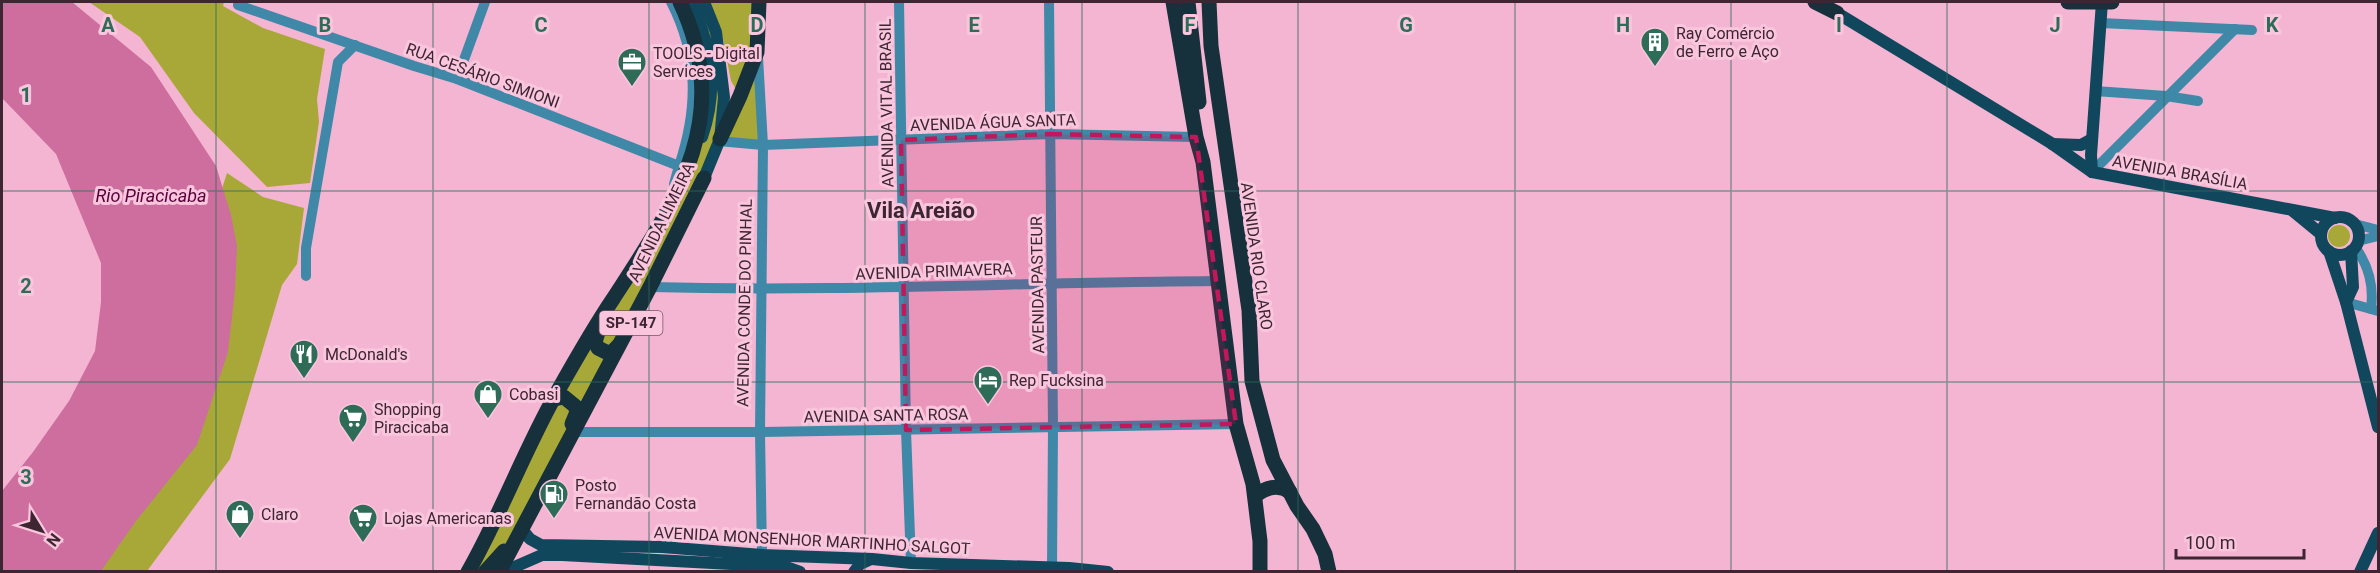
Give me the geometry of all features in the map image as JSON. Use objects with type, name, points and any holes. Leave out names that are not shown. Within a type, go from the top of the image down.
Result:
[{"type":"highway","name":"AVENIDA LIMEIRA","points":[[468,572],[554,399],[670,205],[699,131],[702,101],[700,57],[690,9],[680,2]]},
{"type":"highway","name":"AVENIDA CONDE DO PINHAL","points":[[719,140],[740,96],[757,52],[759,2]]},
{"type":"highway","points":[[1173,2],[1196,137],[1203,162]]},
{"type":"highway","points":[[1188,2],[1201,113],[1203,162],[1236,424],[1254,484],[1260,540],[1260,572]]},
{"type":"highway","points":[[1815,2],[1833,7]]},
{"type":"highway","points":[[2068,2],[2106,2]]},
{"type":"highway","name":"AVENIDA RIO CLARO","points":[[1209,3],[1216,88],[1249,310],[1252,381],[1273,460],[1313,529],[1325,554],[1329,572]]},
{"type":"highway","name":"AVENIDA LIMEIRA","points":[[501,572],[511,547],[650,287],[704,178]]},
{"type":"highway","points":[[611,302],[595,342],[598,348],[608,353],[620,344]]},
{"type":"highway","points":[[554,399],[564,397],[575,406],[577,412],[554,465]]},
{"type":"highway","points":[[1255,496],[1277,487],[1284,487],[1290,492]]},
{"type":"highway","points":[[485,572],[503,552],[511,547]]},
{"type":"main road","name":"AVENIDA LIMEIRA","points":[[704,2],[716,32],[724,97],[719,140],[704,178]]},
{"type":"main road","name":"AVENIDA BRASÍLIA","points":[[2106,2],[2101,23],[2095,91],[2092,172],[2335,218]]},
{"type":"main road","points":[[1833,7],[2051,143],[2092,172]]},
{"type":"main road","points":[[2051,143],[2081,145],[2092,139]]},
{"type":"main road","name":"AVENIDA BRASÍLIA","points":[[2290,208],[2321,234]]},
{"type":"main road","points":[[2346,303],[2353,287],[2358,232],[2355,224],[2346,218],[2335,218],[2324,225],[2321,234],[2346,303],[2379,427]]},
{"type":"main road","points":[[2329,251],[2341,255],[2355,246]]},
{"type":"main road","points":[[521,528],[530,539],[541,544]]},
{"type":"main road","points":[[2361,572],[2379,533]]},
{"type":"main road","name":"AVENIDA MONSENHOR MARTINHO SALGOT","points":[[511,547],[541,544],[662,547],[762,555],[1108,572]]},
{"type":"main road","points":[[661,561],[662,547]]},
{"type":"main road","name":"AVENIDA MONSENHOR MARTINHO SALGOT","points":[[501,572],[542,555],[786,567],[800,572]]},
{"type":"main road","points":[[830,558],[840,566],[840,572]]},
{"type":"main road","points":[[854,572],[860,564],[872,559]]},
{"type":"street","points":[[671,2],[682,26],[692,62],[694,106],[683,168]]},
{"type":"street","points":[[759,2],[765,2]]},
{"type":"street","name":"AVENIDA VITAL BRASIL","points":[[899,2],[906,430],[911,563]]},
{"type":"street","name":"AVENIDA PASTEUR","points":[[1048,2],[1052,282],[1052,569]]},
{"type":"street","points":[[457,79],[482,3]]},
{"type":"street","name":"RUA CESÁRIO SIMIONI","points":[[238,4],[457,79],[683,168]]},
{"type":"street","points":[[2101,23],[2252,30]]},
{"type":"street","points":[[2092,172],[2235,29]]},
{"type":"street","points":[[306,276],[306,248],[338,62],[355,45]]},
{"type":"street","name":"AVENIDA CONDE DO PINHAL","points":[[757,52],[763,145],[760,432],[762,555]]},
{"type":"street","points":[[2095,91],[2166,96],[2198,101]]},
{"type":"street","name":"AVENIDA ÁGUA SANTA","points":[[719,140],[763,145],[1050,134],[1196,137]]},
{"type":"street","points":[[2355,224],[2379,230]]},
{"type":"street","points":[[2346,303],[2375,310],[2370,276],[2365,261],[2355,246],[2379,236]]},
{"type":"street","name":"AVENIDA PRIMAVERA","points":[[650,287],[763,290],[903,288],[1052,282],[1219,281]]},
{"type":"street","name":"AVENIDA SANTA ROSA","points":[[573,432],[760,432],[1236,424]]},
{"type":"highlighted area","points":[[1050,134],[1196,137],[1236,424],[906,430],[901,140]]},
{"type":"shaded area","points":[[89,2],[224,2],[223,6],[263,28],[325,49],[317,99],[319,122],[310,183],[267,187],[194,113],[140,37]]},
{"type":"shaded area","points":[[692,2],[716,32],[720,138],[499,571],[468,572],[695,154]]},
{"type":"shaded area","points":[[709,2],[759,2],[763,145],[726,138],[740,96],[731,81],[723,39]]},
{"type":"shaded area","points":[[227,173],[263,197],[304,208],[297,264],[282,285],[230,459],[147,571],[98,572]]},
{"type":"shaded area","points":[[2335,225],[2343,225],[2350,232],[2350,240],[2343,247],[2335,247],[2328,240],[2328,232]]},
{"type":"water","name":"Rio Piracicaba","points":[[2,2],[72,2],[151,67],[216,166],[231,215],[237,246],[228,352],[197,445],[136,521],[101,571],[2,571],[2,491],[69,401],[95,351],[101,302],[101,263],[56,154],[2,98]]},
{"type":"place","name":"Ray Comércio de Ferro e Aço","points":[[1655,68]]},
{"type":"place","name":"TOOLS - Digital Services","points":[[632,88]]},
{"type":"place","name":"McDonald's","points":[[304,380]]},
{"type":"place","name":"Rep Fucksina","points":[[988,406]]},
{"type":"place","name":"Cobasi","points":[[488,420]]},
{"type":"place","name":"Shopping Piracicaba","points":[[353,444]]},
{"type":"place","name":"Posto Fernandão Costa","points":[[554,520]]},
{"type":"place","name":"Claro","points":[[240,540]]},
{"type":"place","name":"Lojas Americanas","points":[[363,544]]},
{"type":"district","name":"Vila Areião","points":[[921,210]]}]
